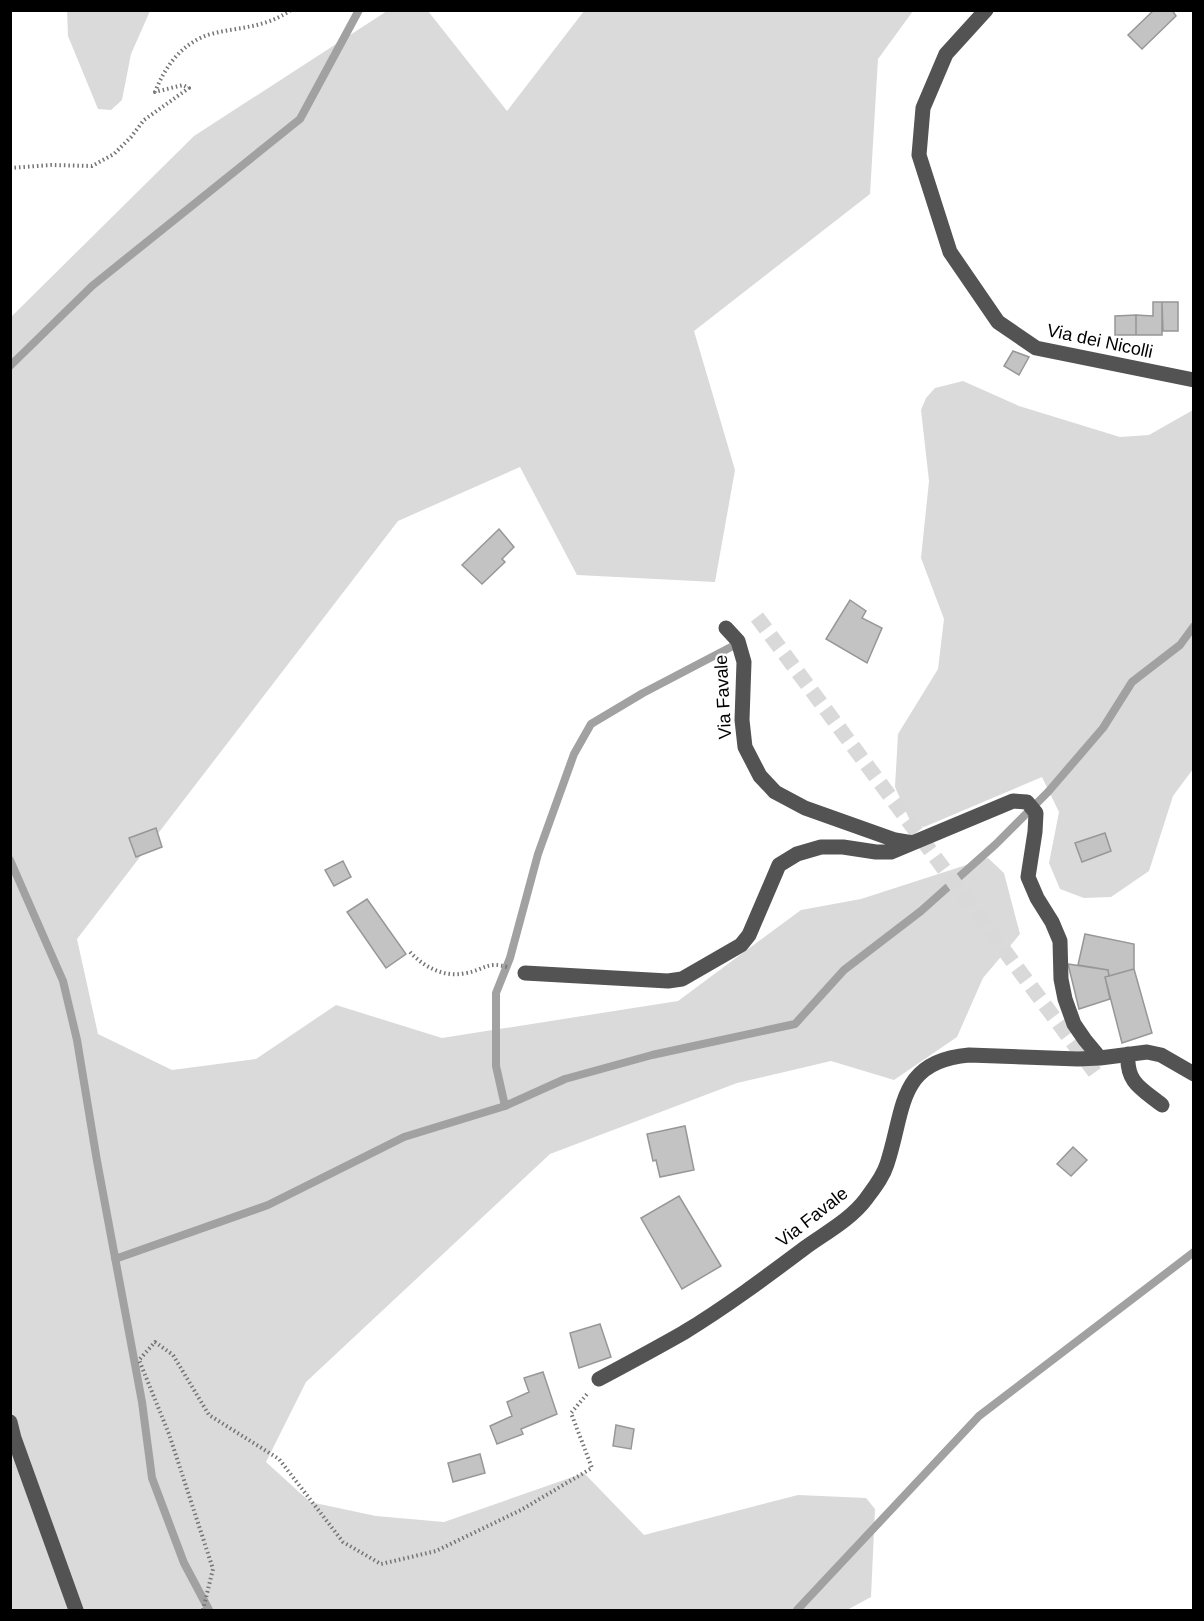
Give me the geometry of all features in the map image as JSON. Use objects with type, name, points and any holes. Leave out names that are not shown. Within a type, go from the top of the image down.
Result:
[{"type":"street","name":"Via dei Nicolli","points":[[986,10],[946,54],[923,108],[919,155],[950,252],[998,322],[1036,348],[1194,380]]},
{"type":"street","name":"Via Favale","points":[[726,628],[738,641],[744,662],[742,720],[745,747],[760,776],[775,792],[805,808],[895,840],[913,843]]},
{"type":"street","points":[[525,973],[668,981],[682,979],[741,945],[750,935],[779,865],[797,854],[821,848],[843,847],[891,852],[1013,801],[1027,801],[1036,813],[1028,877],[1060,942],[1061,979],[1074,1024],[1100,1058]]},
{"type":"street","name":"Via Favale","points":[[598,1379],[683,1333],[744,1293],[858,1209],[887,1165],[909,1087],[917,1076],[929,1067],[948,1059],[969,1055],[1078,1059],[1147,1052],[1161,1054],[1194,1074]]},
{"type":"street","points":[[1128,1054],[1127,1066],[1133,1080],[1162,1105]]},
{"type":"street","points":[[10,1422],[76,1611]]},
{"type":"path","points":[[10,168],[51,165],[92,166],[114,154],[144,120],[189,88],[183,85],[155,92],[173,59],[190,44],[209,34],[279,19],[291,10]]},
{"type":"path","points":[[410,952],[422,964],[450,974],[465,974],[495,963],[525,973]]},
{"type":"path","points":[[203,1611],[213,1569],[169,1434],[139,1360],[155,1342],[173,1355],[209,1414],[279,1459],[343,1542],[381,1564],[436,1551],[520,1510],[592,1468],[571,1413],[598,1379]]},
{"type":"shaded area","points":[[67,11],[150,11],[131,54],[122,100],[111,110],[98,109],[68,36]]},
{"type":"shaded area","points":[[387,11],[428,11],[507,111],[584,11],[913,11],[878,59],[870,194],[694,331],[735,470],[715,582],[577,575],[520,467],[398,521],[77,939],[98,1034],[172,1070],[256,1059],[336,1005],[442,1038],[678,1001],[801,910],[861,899],[988,858],[1004,873],[1020,934],[983,978],[957,1037],[894,1080],[831,1061],[737,1083],[550,1154],[306,1382],[266,1462],[310,1502],[376,1516],[444,1522],[584,1473],[644,1535],[798,1495],[866,1498],[875,1509],[871,1597],[847,1610],[11,1610],[11,317],[194,136]]},
{"type":"shaded area","points":[[963,381],[1019,406],[1120,437],[1149,435],[1193,410],[1193,769],[1173,796],[1149,871],[1111,897],[1084,898],[1060,889],[1049,863],[1059,812],[1042,777],[924,827],[911,823],[895,787],[898,734],[938,669],[944,619],[921,558],[929,481],[921,410],[926,398],[935,388]]},
{"type":"building","points":[[1154,10],[1172,10],[1176,16],[1142,49],[1128,35]]},
{"type":"building","points":[[1153,302],[1162,302],[1162,335],[1136,335],[1136,315],[1153,316]]},
{"type":"building","points":[[1162,302],[1178,302],[1178,331],[1163,331]]},
{"type":"building","points":[[1136,315],[1136,335],[1115,335],[1115,316]]},
{"type":"building","points":[[1013,351],[1029,357],[1019,375],[1004,366]]},
{"type":"building","points":[[499,529],[514,547],[502,559],[505,562],[482,584],[462,565]]},
{"type":"building","points":[[850,600],[866,611],[862,618],[882,628],[867,663],[826,639]]},
{"type":"building","points":[[156,828],[162,847],[136,857],[129,838]]},
{"type":"building","points":[[1105,833],[1111,851],[1082,862],[1075,843]]},
{"type":"building","points":[[343,861],[351,877],[334,886],[325,870]]},
{"type":"building","points":[[367,899],[406,954],[386,968],[347,912]]},
{"type":"building","points":[[1085,934],[1134,944],[1134,969],[1109,976],[1108,970],[1078,965]]},
{"type":"building","points":[[1068,964],[1108,970],[1109,976],[1105,977],[1110,999],[1079,1009]]},
{"type":"building","points":[[1134,969],[1152,1033],[1122,1043],[1105,977]]},
{"type":"building","points":[[685,1126],[694,1170],[660,1177],[656,1160],[653,1161],[647,1134]]},
{"type":"building","points":[[1073,1147],[1087,1160],[1071,1176],[1057,1164]]},
{"type":"building","points":[[679,1196],[721,1266],[682,1289],[641,1218]]},
{"type":"building","points":[[600,1324],[611,1357],[579,1368],[570,1333]]},
{"type":"building","points":[[543,1372],[557,1414],[521,1429],[523,1434],[497,1444],[490,1426],[512,1416],[507,1402],[529,1392],[524,1378]]},
{"type":"building","points":[[616,1425],[634,1429],[631,1449],[613,1446]]},
{"type":"building","points":[[480,1454],[485,1473],[453,1482],[448,1463]]},
{"type":"waterway","points":[[10,366],[92,286],[300,119],[359,10]]},
{"type":"waterway","points":[[115,1259],[268,1205],[404,1137],[505,1106],[565,1079],[652,1055],[795,1024],[844,970],[921,911],[996,844],[1048,792],[1103,728],[1132,682],[1180,645],[1194,626]]},
{"type":"waterway","points":[[505,1106],[496,1066],[496,993],[510,958],[538,854],[574,754],[591,724],[643,693],[731,647]]},
{"type":"waterway","points":[[10,860],[63,981],[77,1040],[142,1402],[152,1478],[184,1563],[209,1610]]},
{"type":"waterway","points":[[797,1610],[979,1416],[1194,1252]]},
{"type":"tunnel","points":[[757,617],[1099,1078]]}]
